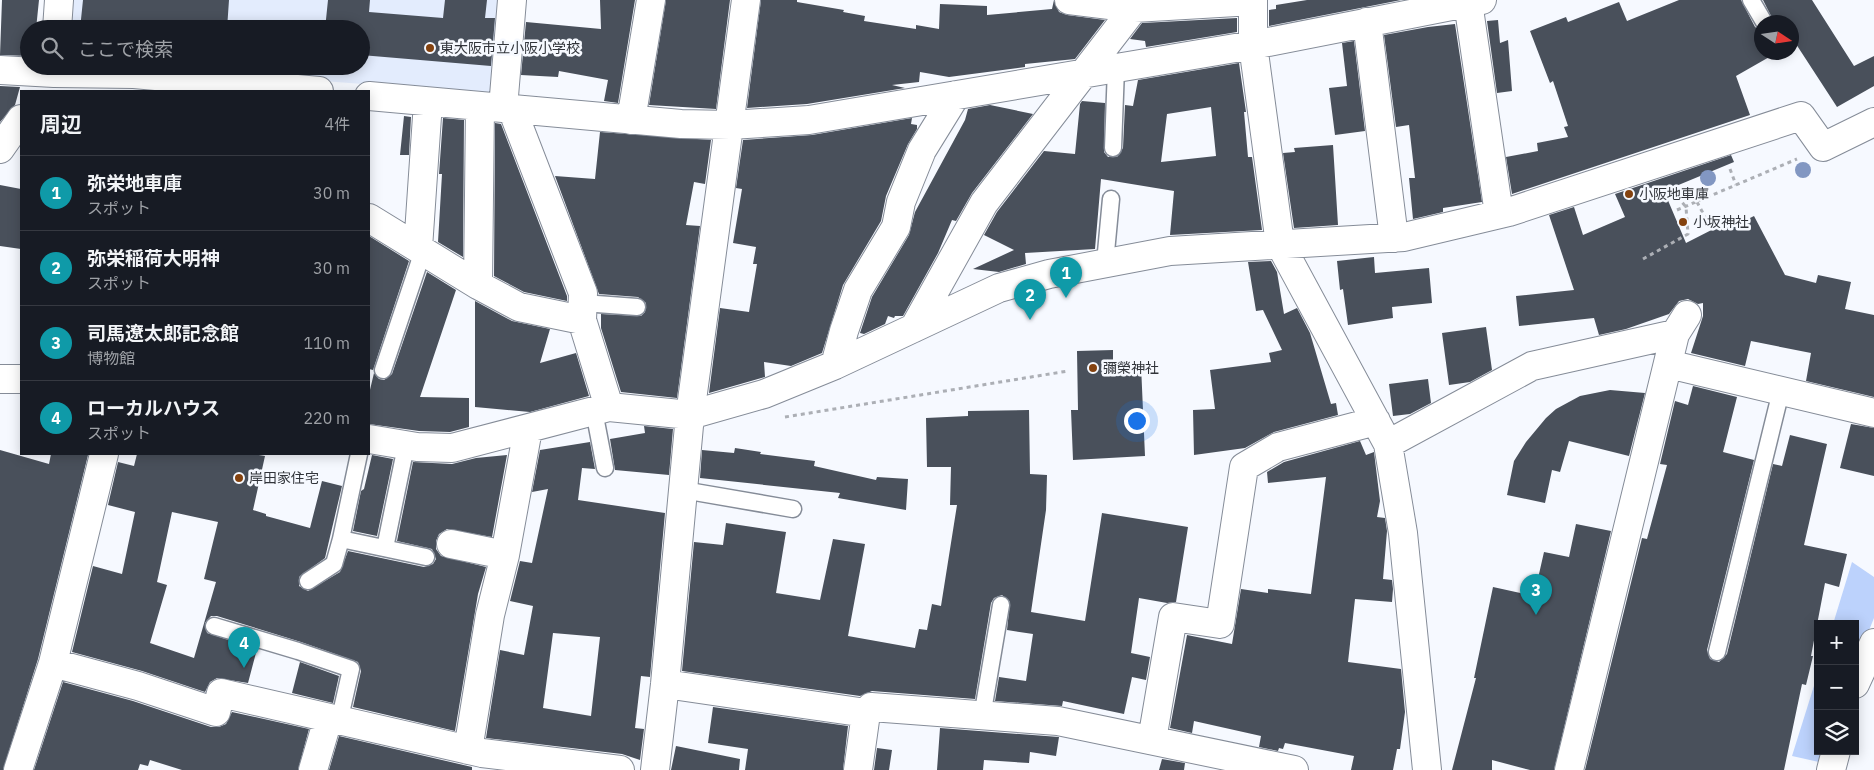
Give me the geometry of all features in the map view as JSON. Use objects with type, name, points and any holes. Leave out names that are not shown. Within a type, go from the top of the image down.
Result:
[{"type":"street","points":[[58,20],[59,0]]},
{"type":"street","points":[[478,284],[512,0]]},
{"type":"street","points":[[632,120],[651,0]]},
{"type":"street","points":[[655,770],[665,684],[690,415],[746,0]]},
{"type":"street","points":[[1070,0],[1134,8],[1253,0],[1253,45],[1280,244],[1382,433],[1403,533],[1427,770]]},
{"type":"street","points":[[370,96],[681,124],[730,125],[809,120],[1253,45],[1367,22],[1432,4],[1475,1],[1499,214]]},
{"type":"street","points":[[914,328],[984,203],[1086,73],[1134,8]]},
{"type":"street","points":[[1367,22],[1394,238]]},
{"type":"street","points":[[0,70],[20,73]]},
{"type":"street","points":[[36,75],[131,83],[296,90]]},
{"type":"street","points":[[835,365],[858,290],[896,227],[901,202],[922,150],[956,95]]},
{"type":"street","points":[[421,250],[428,102]]},
{"type":"street","points":[[498,108],[583,293],[582,312],[602,409]]},
{"type":"street","points":[[370,439],[406,446],[452,448],[602,409],[690,415],[764,394],[835,365],[999,288],[1049,274],[1170,251],[1394,238],[1499,214],[1801,116],[1823,148],[1874,122]]},
{"type":"street","points":[[0,149],[20,120]]},
{"type":"street","points":[[370,219],[519,307],[582,312]]},
{"type":"street","points":[[1152,740],[1173,617],[1220,624],[1244,467],[1278,447],[1382,433],[1532,366],[1681,324],[1668,364],[1569,770]]},
{"type":"street","points":[[1668,364],[1874,412]]},
{"type":"street","points":[[0,379],[20,379]]},
{"type":"street","points":[[477,758],[490,616],[506,555],[528,429]]},
{"type":"street","points":[[18,770],[53,663],[104,455]]},
{"type":"street","points":[[450,544],[506,555]]},
{"type":"street","points":[[1859,676],[1874,643]]},
{"type":"street","points":[[53,663],[138,686],[216,712],[221,693],[477,758],[620,770]]},
{"type":"street","points":[[665,684],[866,713]]},
{"type":"street","points":[[1859,684],[1874,687]]},
{"type":"street","points":[[858,770],[866,713],[872,707],[982,717],[1058,721],[1294,770]]},
{"type":"street","points":[[313,770],[334,721]]},
{"type":"street","points":[[1831,770],[1835,755]]},
{"type":"lane","points":[[1752,0],[1760,15]]},
{"type":"lane","points":[[1112,148],[1116,68]]},
{"type":"lane","points":[[1105,263],[1111,199]]},
{"type":"lane","points":[[383,370],[421,250]]},
{"type":"lane","points":[[582,312],[636,307]]},
{"type":"lane","points":[[1717,652],[1781,391]]},
{"type":"lane","points":[[602,409],[605,468]]},
{"type":"lane","points":[[385,548],[406,446]]},
{"type":"lane","points":[[308,581],[334,564],[359,455]]},
{"type":"lane","points":[[683,490],[793,509]]},
{"type":"lane","points":[[341,538],[426,557]]},
{"type":"lane","points":[[982,717],[1002,605]]},
{"type":"lane","points":[[214,626],[350,669],[334,721]]},
{"type":"path","points":[[1677,210],[1823,148]]},
{"type":"path","points":[[1728,165],[1736,185]]},
{"type":"path","points":[[1643,259],[1688,234],[1686,207],[1669,187],[1664,185]]},
{"type":"path","points":[[1697,202],[1712,230]]},
{"type":"path","points":[[783,417],[1068,371]]},
{"type":"shaded area","name":"東大阪市立小阪小学校","points":[[73,0],[503,0],[495,94],[245,75],[370,75],[370,20],[72,20]]},
{"type":"shaded area","points":[[1852,562],[1874,577],[1874,618],[1859,655],[1859,620],[1834,620]]},
{"type":"shaded area","points":[[1814,686],[1814,755],[1822,755],[1819,762],[1792,756]]},
{"type":"building","points":[[2,0],[39,0],[37,20],[20,20],[20,56],[0,55]]},
{"type":"building","points":[[83,0],[229,0],[228,20],[81,20]]},
{"type":"building","points":[[328,0],[370,0],[369,12],[443,18],[445,0],[487,0],[485,18],[495,18],[491,66],[370,56],[370,20],[326,20]]},
{"type":"building","points":[[600,0],[635,0],[618,103],[604,101],[608,80],[559,71],[558,77],[521,75],[526,22],[601,29]]},
{"type":"building","points":[[666,0],[730,0],[716,109],[649,105]]},
{"type":"building","points":[[761,0],[797,0],[797,2],[844,10],[843,12],[865,16],[864,21],[916,29],[916,25],[939,29],[940,4],[987,6],[987,15],[1052,9],[1054,0],[1059,12],[1067,15],[1105,20],[1075,59],[1025,64],[1025,67],[949,77],[920,72],[919,82],[892,85],[905,88],[807,104],[747,108]]},
{"type":"building","points":[[1307,0],[1401,0],[1269,26],[1269,10],[1276,9],[1276,5]]},
{"type":"building","points":[[1679,0],[1741,0],[1754,25],[1754,60],[1764,60],[1736,76],[1750,115],[1512,194],[1506,157],[1538,151],[1537,143],[1568,137],[1564,127],[1568,126],[1553,81],[1550,83],[1530,31],[1566,17],[1568,22],[1619,2],[1627,21]]},
{"type":"building","points":[[1763,0],[1812,0],[1854,66],[1874,56],[1874,86],[1837,107],[1799,49],[1799,15],[1770,15]]},
{"type":"building","points":[[1237,18],[1237,32],[1146,47],[1145,41],[1130,39],[1142,23]]},
{"type":"building","points":[[1498,20],[1500,43],[1508,40],[1512,91],[1497,93],[1487,21]]},
{"type":"building","points":[[1455,24],[1482,202],[1443,208],[1443,212],[1413,219],[1409,178],[1415,178],[1409,125],[1396,127],[1384,35]]},
{"type":"building","points":[[1354,41],[1365,131],[1335,135],[1329,88],[1347,86],[1342,43]]},
{"type":"building","points":[[1239,63],[1246,112],[1244,112],[1248,157],[1252,157],[1262,230],[1170,235],[1174,191],[1101,179],[1095,249],[1025,253],[1026,264],[999,272],[973,269],[1014,250],[984,235],[997,212],[1044,151],[1075,154],[1080,104],[1082,101],[1105,103],[1104,152],[1108,157],[1117,157],[1123,148],[1125,105],[1133,106],[1138,80]],"holes":[[[1211,107],[1216,156],[1161,162],[1167,114]]]},
{"type":"building","points":[[0,86],[20,87],[15,105],[0,122]]},
{"type":"building","points":[[990,105],[1033,114],[972,193],[956,221],[952,220],[938,253],[903,316],[895,316],[894,318],[888,316],[885,324],[864,334],[860,333],[872,297],[909,235],[915,212],[965,120],[968,109]]},
{"type":"building","points":[[404,116],[411,117],[409,155],[400,155]]},
{"type":"building","points":[[443,118],[464,120],[463,257],[438,242],[442,174],[439,174]]},
{"type":"building","points":[[912,118],[911,124],[917,125],[917,129],[908,144],[886,196],[881,221],[843,285],[822,353],[791,366],[764,362],[765,377],[709,393],[720,308],[749,312],[757,264],[753,264],[756,247],[733,243],[742,189],[736,188],[743,140],[812,135]]},
{"type":"building","points":[[495,123],[501,124],[567,296],[567,301],[524,292],[494,276]]},
{"type":"building","points":[[600,132],[711,140],[705,184],[694,182],[686,225],[700,226],[677,398],[621,392],[601,328],[601,314],[641,316],[645,312],[646,303],[638,297],[599,294],[555,176],[595,179]]},
{"type":"building","points":[[1333,145],[1338,225],[1294,228],[1283,153],[1295,152],[1294,148]]},
{"type":"building","points":[[1731,155],[1734,162],[1664,191],[1686,243],[1735,218],[1738,224],[1754,216],[1785,275],[1816,283],[1818,275],[1851,282],[1845,309],[1874,315],[1874,397],[1806,381],[1811,353],[1751,341],[1745,366],[1691,353],[1703,316],[1703,303],[1698,304],[1688,299],[1679,301],[1669,314],[1626,329],[1599,335],[1594,318],[1519,326],[1516,296],[1574,290],[1549,215],[1574,207],[1583,235],[1625,217],[1615,194]]},
{"type":"building","points":[[0,185],[20,189],[20,249],[0,246]]},
{"type":"building","points":[[370,237],[409,261],[373,370],[370,369]]},
{"type":"building","points":[[1374,257],[1375,273],[1429,268],[1432,303],[1392,307],[1393,318],[1348,325],[1343,289],[1340,290],[1337,261]]},
{"type":"building","points":[[1271,261],[1277,272],[1284,314],[1297,308],[1310,333],[1331,404],[1336,403],[1338,415],[1274,432],[1245,448],[1194,455],[1193,410],[1215,409],[1210,370],[1271,362],[1269,353],[1282,350],[1263,310],[1256,311],[1248,262]]},
{"type":"building","points":[[427,272],[456,290],[420,397],[469,398],[469,427],[450,432],[419,431],[370,424],[370,390],[374,373],[379,379],[384,380],[392,374]]},
{"type":"building","points":[[475,301],[512,321],[550,329],[540,363],[576,353],[589,396],[530,412],[475,407]]},
{"type":"building","points":[[1486,327],[1492,370],[1470,382],[1449,385],[1442,333]]},
{"type":"building","points":[[1113,350],[1113,365],[1141,365],[1145,456],[1073,460],[1071,410],[1078,410],[1077,351]]},
{"type":"building","points":[[1428,379],[1431,403],[1410,414],[1393,416],[1389,384]]},
{"type":"building","points":[[1693,386],[1737,397],[1723,452],[1754,460],[1707,650],[1710,659],[1719,662],[1727,654],[1773,464],[1782,466],[1790,435],[1827,444],[1804,545],[1847,554],[1839,587],[1825,583],[1818,620],[1814,620],[1814,640],[1811,656],[1813,656],[1806,685],[1802,684],[1784,770],[1585,770],[1642,538],[1647,539],[1667,465],[1660,464],[1675,401],[1688,405]]},
{"type":"building","points":[[1610,390],[1645,393],[1629,456],[1569,441],[1560,472],[1552,470],[1545,503],[1507,495],[1514,461],[1526,442],[1546,418],[1556,409],[1580,396]]},
{"type":"building","points":[[1029,410],[1030,474],[1047,475],[1046,510],[1031,612],[1085,621],[1102,513],[1188,527],[1176,602],[1167,603],[1139,598],[1131,653],[1150,657],[1146,680],[1132,677],[1124,714],[1063,701],[1062,706],[995,701],[999,677],[1026,681],[1033,634],[1007,630],[1010,602],[1002,595],[994,598],[991,603],[975,699],[872,691],[860,696],[682,671],[694,542],[723,545],[726,523],[786,532],[776,593],[820,600],[833,539],[865,544],[848,636],[915,648],[919,629],[927,630],[932,604],[941,606],[957,505],[950,505],[951,467],[927,467],[926,418],[968,416],[968,411]]},
{"type":"building","points":[[1851,424],[1874,428],[1874,476],[1840,468]]},
{"type":"building","points":[[644,426],[673,429],[669,475],[615,470],[610,439],[645,433]]},
{"type":"building","points":[[1360,441],[1366,455],[1374,452],[1380,501],[1377,517],[1385,518],[1387,531],[1383,579],[1392,580],[1393,589],[1392,602],[1355,599],[1348,662],[1401,669],[1405,712],[1400,749],[1397,749],[1393,770],[1351,770],[1354,756],[1285,743],[1283,749],[1279,748],[1278,751],[1259,747],[1261,736],[1194,721],[1192,733],[1170,728],[1187,635],[1232,644],[1241,589],[1268,593],[1268,589],[1311,594],[1326,477],[1268,483],[1267,472],[1284,462]]},
{"type":"building","points":[[590,442],[595,469],[582,468],[578,500],[665,513],[650,677],[641,676],[635,728],[644,729],[640,760],[622,754],[486,738],[500,650],[524,655],[533,606],[510,601],[520,561],[532,563],[548,489],[532,492],[540,450]],"holes":[[[553,633],[600,637],[591,716],[543,708]]]},
{"type":"building","points":[[735,448],[761,452],[760,454],[815,461],[814,466],[876,480],[877,477],[908,479],[906,510],[838,498],[840,493],[700,478],[702,450],[734,453]]},
{"type":"building","points":[[0,450],[49,464],[51,455],[88,455],[38,659],[3,770],[0,770]]},
{"type":"building","points":[[137,455],[265,456],[253,510],[266,514],[266,516],[310,528],[322,481],[342,486],[325,558],[299,577],[299,586],[308,591],[340,572],[348,551],[424,567],[433,564],[436,559],[432,549],[397,541],[413,462],[452,464],[476,458],[507,455],[492,537],[447,529],[439,534],[436,541],[436,549],[441,556],[486,567],[478,594],[455,731],[353,707],[361,671],[358,662],[217,616],[211,616],[205,623],[207,633],[257,649],[248,683],[217,678],[210,682],[205,692],[142,671],[72,652],[93,566],[122,574],[135,512],[108,505],[118,462],[134,466]],"holes":[[[172,512],[218,522],[204,579],[216,582],[194,658],[150,643],[167,585],[157,582]]]},
{"type":"building","points":[[372,455],[393,459],[377,536],[353,531],[361,491],[364,489]]},
{"type":"building","points":[[1576,524],[1611,531],[1554,770],[1530,770],[1492,760],[1492,770],[1452,770],[1476,678],[1474,678],[1493,587],[1534,596],[1544,552],[1569,557]]},
{"type":"building","points":[[300,662],[339,676],[333,703],[292,693]]},
{"type":"building","points":[[63,682],[133,701],[211,727],[219,727],[226,724],[232,712],[309,729],[298,770],[182,770],[150,760],[148,766],[140,764],[138,770],[34,770]]},
{"type":"building","points":[[713,707],[848,726],[843,770],[745,770],[748,749],[708,743]]},
{"type":"building","points":[[940,728],[1059,737],[1056,756],[1030,752],[1029,763],[984,760],[983,770],[937,770]]},
{"type":"building","points":[[339,736],[472,767],[472,770],[329,770]]},
{"type":"building","points":[[676,746],[740,759],[739,770],[671,770]]},
{"type":"building","points":[[877,748],[892,750],[889,770],[874,770]]},
{"type":"building","points":[[1162,759],[1185,763],[1184,770],[1159,770]]},
{"type":"place","name":"東大阪市立小阪小学校","points":[[430,48]]},
{"type":"place","name":"小阪地車庫","points":[[1629,194]]},
{"type":"place","name":"小坂神社","points":[[1683,222]]},
{"type":"place","name":"弥栄地車庫","points":[[1066,298]]},
{"type":"place","name":"弥栄稲荷大明神","points":[[1030,320]]},
{"type":"place","name":"彌榮神社","points":[[1093,368]]},
{"type":"place","name":"岸田家住宅","points":[[239,478]]},
{"type":"place","name":"司馬遼太郎記念館","points":[[1536,615]]},
{"type":"place","name":"ローカルハウス","points":[[244,668]]}]
